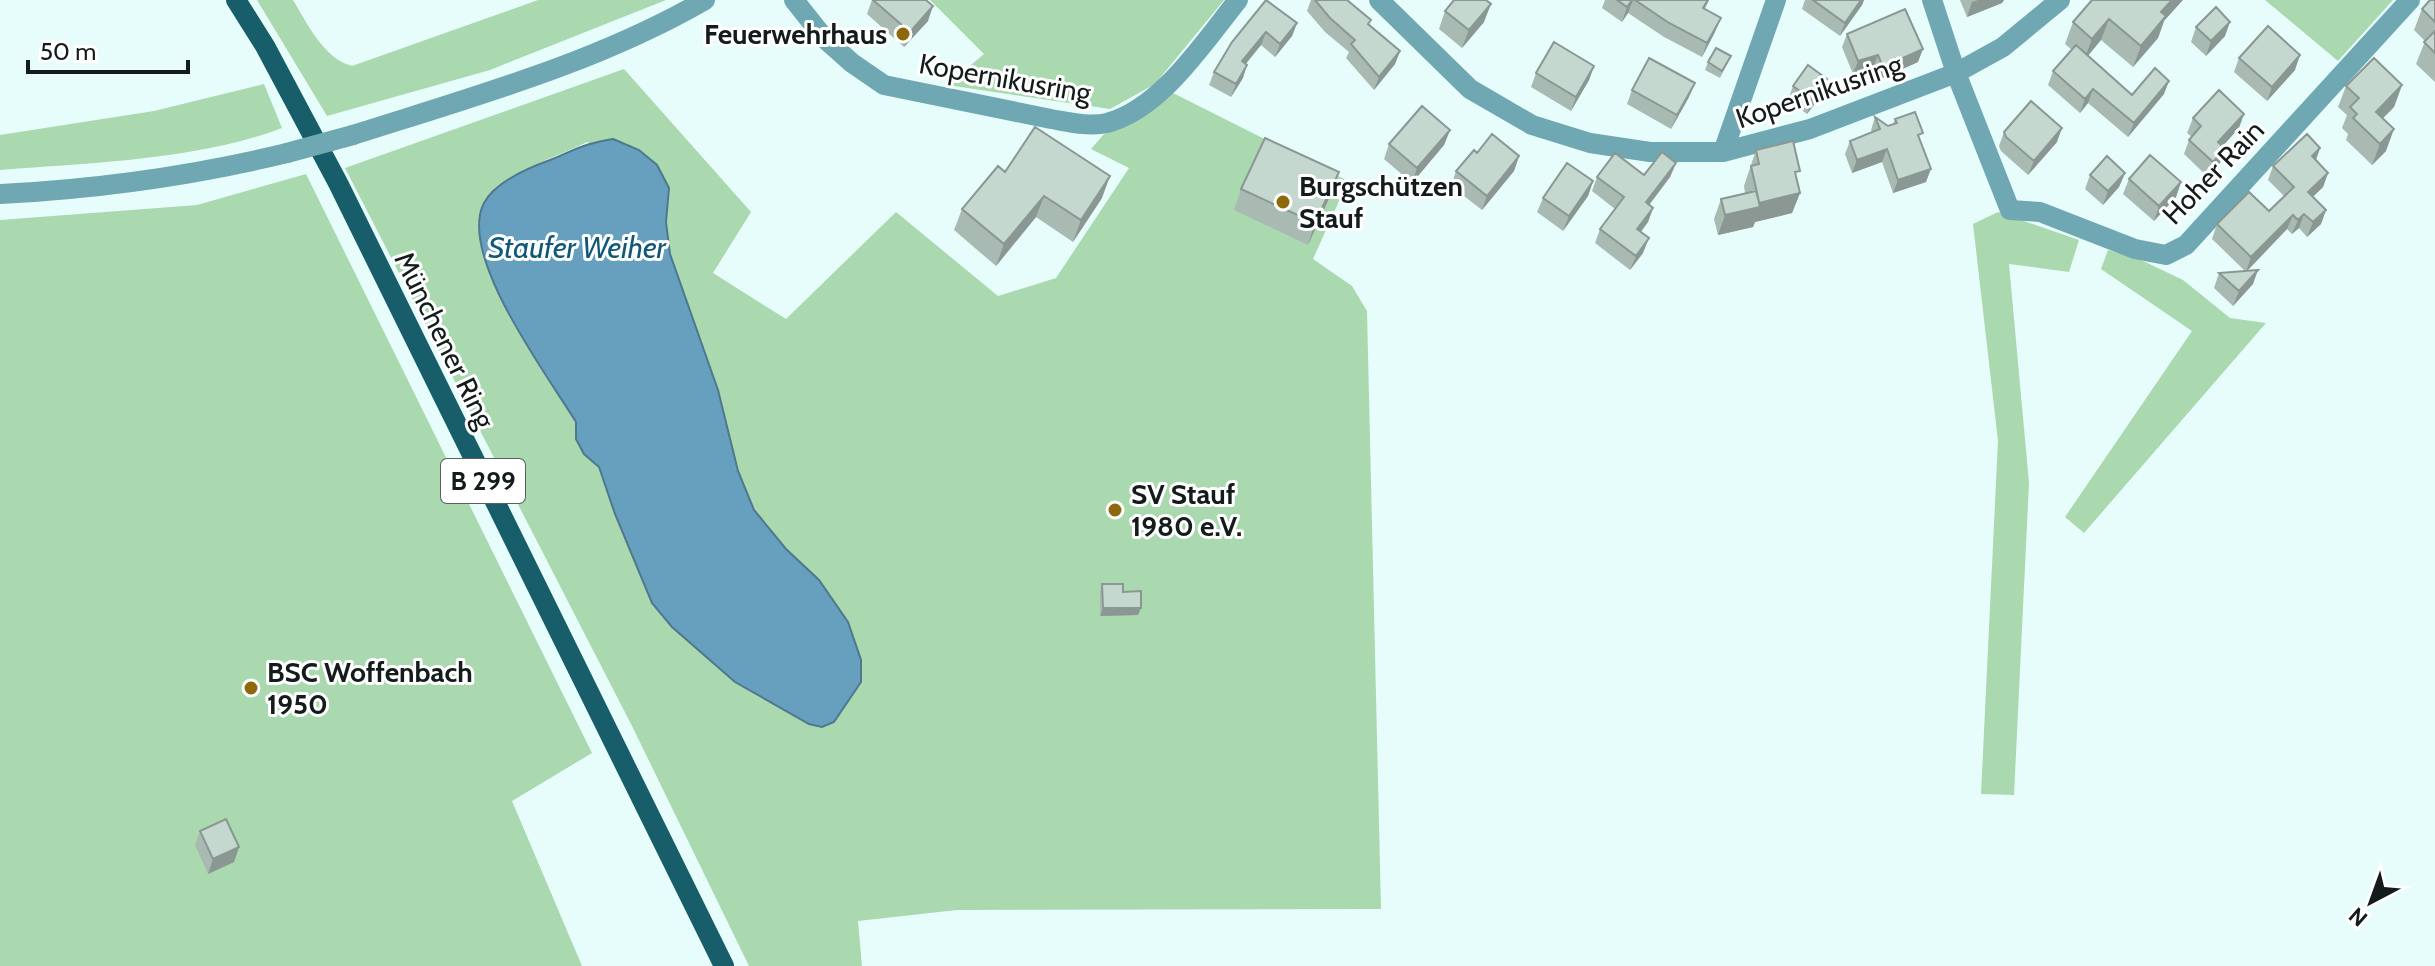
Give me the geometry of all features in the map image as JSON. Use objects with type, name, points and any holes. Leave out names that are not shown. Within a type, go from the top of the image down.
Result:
[{"type":"main road","name":"Münchener Ring","points":[[236,0],[265,46],[338,183],[724,966]]},
{"type":"street","points":[[0,194],[120,185],[223,168],[353,135],[526,80],[644,31],[705,0]]},
{"type":"street","name":"Kopernikusring","points":[[794,0],[825,39],[884,85],[1078,124],[1105,124],[1128,116],[1146,104],[1172,79],[1238,0]]},
{"type":"street","points":[[1723,152],[1776,0]]},
{"type":"street","points":[[1932,0],[1956,73]]},
{"type":"street","name":"Kopernikusring","points":[[1386,3],[1470,89],[1532,125],[1590,143],[1650,152],[1723,152],[1810,129],[1956,73],[2003,47],[2060,0]]},
{"type":"street","name":"Hoher Rain","points":[[1956,73],[2010,210],[2040,212],[2135,249],[2166,255],[2186,245],[2410,0]]},
{"type":"green space","points":[[257,0],[293,0],[325,48],[352,66],[538,0],[666,0],[490,70],[327,116]]},
{"type":"green space","points":[[930,0],[1224,0],[1155,84],[1110,109],[947,85],[984,54]]},
{"type":"green space","points":[[2265,0],[2393,0],[2338,61]]},
{"type":"green space","name":"SV Stauf 1980 e.V.","points":[[624,69],[751,212],[713,273],[786,319],[896,212],[998,296],[1056,278],[1129,168],[1091,149],[1104,134],[1131,123],[1169,91],[1348,181],[1313,259],[1352,286],[1367,311],[1381,909],[957,910],[858,921],[862,966],[749,966],[632,726],[345,168]],"holes":[[[587,142],[669,188],[668,247],[714,376],[742,483],[755,510],[771,532],[838,606],[850,627],[858,652],[861,682],[652,603],[599,467],[584,454],[576,439],[576,422],[527,345],[492,279],[482,247],[479,220],[487,199],[520,172]]]},
{"type":"green space","points":[[264,84],[282,128],[250,139],[180,154],[0,170],[0,135],[154,111]]},
{"type":"green space","points":[[306,174],[592,753],[512,801],[582,966],[0,966],[0,220],[197,205]]},
{"type":"green space","points":[[1998,212],[2079,240],[2069,272],[2009,264],[2029,483],[2014,795],[1981,794],[1998,441],[1973,224]]},
{"type":"green space","points":[[2108,250],[2141,260],[2183,280],[2230,318],[2266,323],[2084,533],[2065,517],[2192,331],[2101,269]]},
{"type":"water","name":"Staufer Weiher","points":[[613,139],[639,150],[657,165],[669,188],[666,222],[670,254],[718,390],[738,471],[754,510],[786,549],[819,580],[848,622],[861,660],[861,682],[834,722],[822,727],[809,724],[735,682],[672,627],[652,603],[599,467],[584,454],[576,439],[576,422],[509,315],[483,253],[479,225],[489,195],[532,167],[587,145]]},
{"type":"building","points":[[873,0],[926,0],[933,6],[910,32]]},
{"type":"building","points":[[1266,0],[1297,23],[1280,44],[1266,32],[1242,61],[1247,65],[1236,84],[1214,72],[1232,42]]},
{"type":"building","points":[[1315,0],[1347,0],[1371,20],[1368,24],[1400,51],[1379,77],[1351,44],[1355,40]]},
{"type":"building","points":[[1454,0],[1486,0],[1491,4],[1469,30],[1445,11]]},
{"type":"building","points":[[1617,0],[1632,0],[1627,7]]},
{"type":"building","points":[[1635,0],[1708,0],[1703,8],[1721,18],[1707,43]]},
{"type":"building","points":[[1813,0],[1861,0],[1845,23]]},
{"type":"building","points":[[2092,0],[2172,0],[2161,12],[2166,16],[2141,46],[2109,19],[2092,39],[2073,22]]},
{"type":"building","points":[[2430,0],[2435,0],[2435,22],[2422,9]]},
{"type":"building","points":[[2216,7],[2230,22],[2211,41],[2196,27]]},
{"type":"building","points":[[1905,9],[1923,49],[1883,67],[1878,55],[1858,61],[1847,34]]},
{"type":"building","points":[[2268,26],[2300,55],[2272,87],[2239,58]]},
{"type":"building","points":[[2435,31],[2435,53],[2424,42]]},
{"type":"building","points":[[1554,42],[1594,66],[1576,97],[1536,73]]},
{"type":"building","points":[[2076,45],[2132,95],[2155,68],[2169,81],[2134,123],[2093,89],[2085,99],[2053,71]]},
{"type":"building","points":[[1716,48],[1731,56],[1722,71],[1708,62]]},
{"type":"building","points":[[1649,58],[1695,83],[1677,115],[1632,90]]},
{"type":"building","points":[[2374,58],[2402,85],[2376,112],[2394,129],[2380,144],[2353,118],[2357,114],[2350,107],[2359,98],[2346,86]]},
{"type":"building","points":[[1808,65],[1827,79],[1812,100],[1793,86]]},
{"type":"building","points":[[2219,90],[2244,114],[2218,142],[2225,149],[2213,162],[2189,140],[2201,126],[2193,118]]},
{"type":"building","points":[[2031,101],[2062,128],[2034,161],[2004,132]]},
{"type":"building","points":[[1422,106],[1450,130],[1417,168],[1389,144]]},
{"type":"building","points":[[1915,112],[1923,133],[1918,135],[1931,169],[1898,180],[1887,149],[1857,160],[1850,141],[1880,129],[1875,117],[1888,126],[1897,123],[1895,119]]},
{"type":"building","points":[[1035,127],[1110,176],[1081,220],[1044,196],[1004,244],[962,209],[998,166],[1005,172]]},
{"type":"building","points":[[1492,134],[1519,156],[1487,196],[1456,171],[1474,150],[1477,153]]},
{"type":"building","points":[[2307,134],[2320,148],[2312,156],[2328,173],[2308,192],[2326,210],[2313,222],[2304,214],[2298,220],[2293,215],[2251,257],[2217,224],[2249,192],[2269,211],[2294,187],[2273,166]]},
{"type":"building","points":[[1265,138],[1339,172],[1315,223],[1241,189]]},
{"type":"building","points":[[1793,141],[1800,171],[1795,172],[1800,193],[1725,215],[1721,199],[1756,191],[1759,202],[1751,166],[1759,164],[1756,150]]},
{"type":"building","points":[[1662,152],[1676,163],[1646,202],[1653,208],[1637,229],[1649,238],[1636,256],[1600,229],[1624,197],[1597,177],[1615,153],[1644,175]]},
{"type":"building","points":[[2150,155],[2181,182],[2159,206],[2129,179]]},
{"type":"building","points":[[2107,156],[2125,173],[2108,191],[2090,175]]},
{"type":"building","points":[[1567,163],[1593,181],[1569,216],[1543,198]]},
{"type":"building","points":[[2258,270],[2239,291],[2219,273]]},
{"type":"building","points":[[1102,584],[1123,584],[1123,592],[1141,591],[1141,608],[1103,608]]},
{"type":"building","points":[[226,819],[239,847],[213,859],[200,831]]},
{"type":"place","name":"Feuerwehrhaus","points":[[903,34]]},
{"type":"place","name":"Burgschützen Stauf","points":[[1283,202]]},
{"type":"place","name":"SV Stauf 1980 e.V.","points":[[1115,510]]},
{"type":"place","name":"BSC Woffenbach 1950","points":[[251,688]]}]
